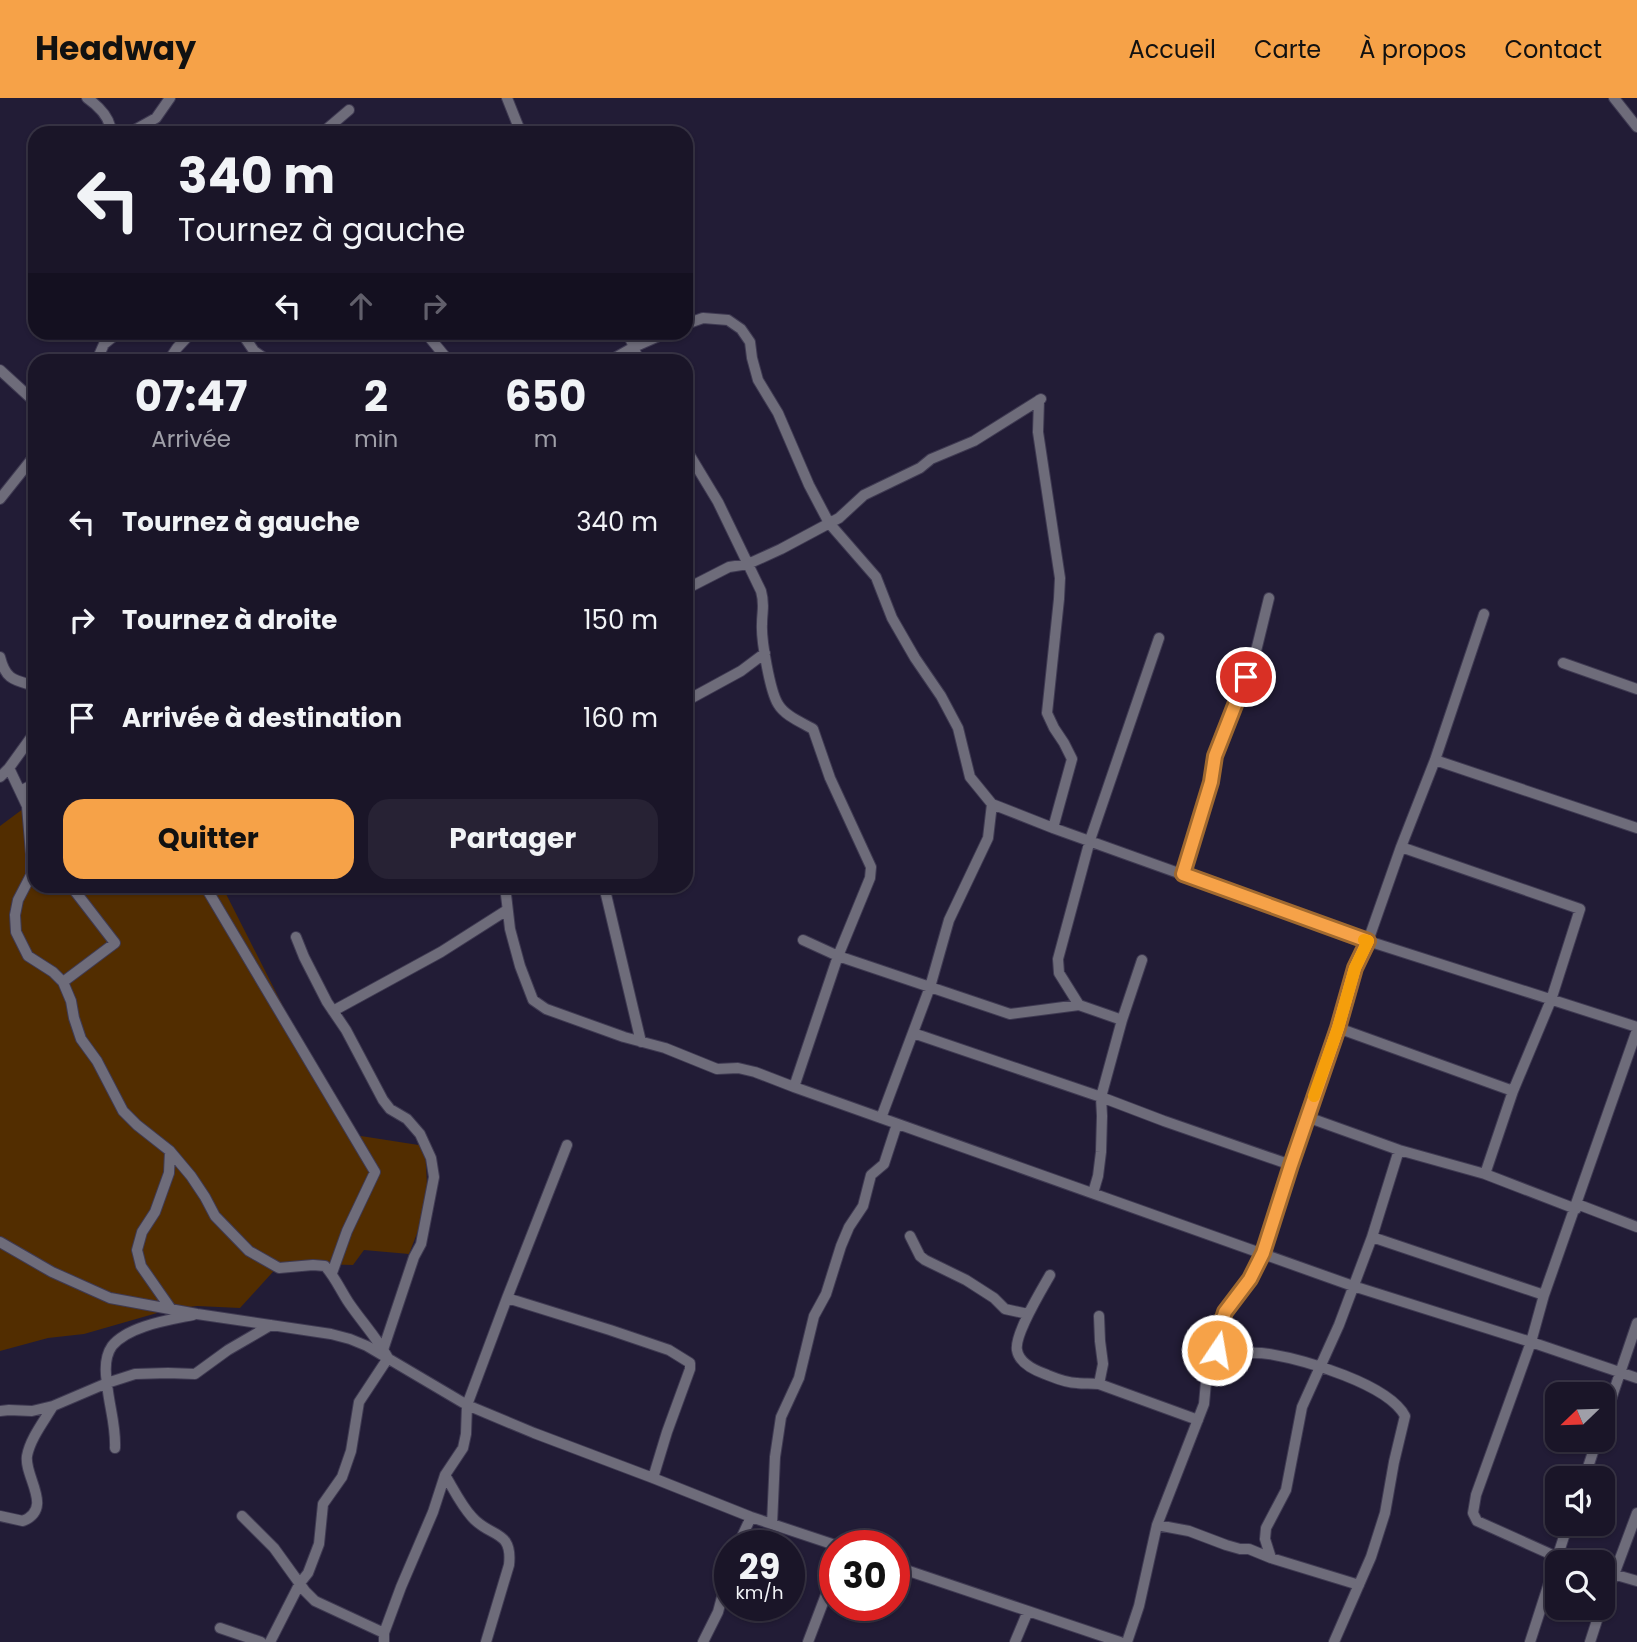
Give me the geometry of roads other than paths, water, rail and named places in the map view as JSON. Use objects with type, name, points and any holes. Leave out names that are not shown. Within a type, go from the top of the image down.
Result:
[{"type":"street","points":[[87,98],[101,111],[108,121],[107,126]]},
{"type":"street","points":[[143,126],[156,118],[170,98]]},
{"type":"street","points":[[507,98],[518,126]]},
{"type":"street","points":[[1614,98],[1637,127]]},
{"type":"street","points":[[330,126],[349,110]]},
{"type":"street","points":[[693,322],[703,318],[728,320],[741,329],[750,342],[758,380],[778,413],[809,485],[829,523],[876,577],[892,618],[958,728],[970,777],[992,804],[1368,941],[1637,1028],[1544,1296],[1531,1342],[1476,1495],[1473,1513],[1477,1521],[1545,1552]]},
{"type":"street","points":[[173,354],[184,340]]},
{"type":"street","points":[[246,340],[258,354]]},
{"type":"street","points":[[431,340],[442,354]]},
{"type":"street","points":[[630,340],[636,354]]},
{"type":"street","points":[[622,354],[650,340]]},
{"type":"street","points":[[0,370],[28,396]]},
{"type":"street","points":[[693,585],[729,567],[748,564],[781,549],[839,518],[864,495],[920,468],[932,458],[974,441],[1040,399],[1038,432],[1060,578],[1047,713],[1072,760],[1054,828]]},
{"type":"street","points":[[693,461],[718,502],[761,592],[764,602],[762,624],[765,653],[771,687],[778,705],[788,715],[813,729],[830,778],[871,867],[870,878],[838,956],[794,1087]]},
{"type":"street","points":[[0,499],[28,465]]},
{"type":"street","points":[[1183,874],[1211,782],[1215,756],[1255,655],[1269,598]]},
{"type":"street","points":[[1126,1642],[1139,1606],[1157,1525],[1204,1404],[1206,1382],[1225,1312],[1250,1279],[1263,1253],[1338,1028],[1355,968],[1368,941],[1435,760],[1484,614]]},
{"type":"street","points":[[1079,1005],[1059,973],[1058,959],[1090,840],[1159,638]]},
{"type":"street","points":[[693,697],[741,671],[765,653]]},
{"type":"street","points":[[0,657],[8,676],[28,684]]},
{"type":"street","points":[[1563,663],[1637,689]]},
{"type":"street","points":[[0,777],[28,742]]},
{"type":"street","points":[[1435,760],[1637,828]]},
{"type":"street","points":[[9,768],[28,811]]},
{"type":"street","points":[[20,791],[28,787]]},
{"type":"street","points":[[881,1118],[930,987],[949,920],[988,838],[992,804]]},
{"type":"street","points":[[1401,847],[1580,909],[1551,1000],[1513,1091],[1485,1174]]},
{"type":"street","points":[[28,881],[18,900],[16,932],[28,956],[63,982],[81,1039],[97,1061],[123,1111],[170,1151],[191,1176],[215,1216],[250,1251],[279,1268],[325,1266],[385,1354]]},
{"type":"street","points":[[63,982],[115,943],[76,893]]},
{"type":"street","points":[[209,893],[375,1172],[347,1231],[332,1273]]},
{"type":"street","points":[[506,893],[510,929],[520,966],[533,1000],[547,1009],[665,1048],[717,1069],[738,1068],[755,1072],[1353,1286],[1637,1378]]},
{"type":"street","points":[[606,893],[641,1042]]},
{"type":"street","points":[[333,1011],[441,952],[507,910]]},
{"type":"street","points":[[270,1642],[308,1573],[319,1545],[323,1504],[342,1477],[351,1451],[359,1402],[385,1354],[414,1257],[421,1244],[434,1177],[431,1158],[419,1134],[407,1119],[383,1100],[304,957],[296,937]]},
{"type":"street","points":[[803,940],[838,956],[1010,1014],[1079,1005],[1122,1020]]},
{"type":"street","points":[[1093,1193],[1101,1152],[1101,1097],[1142,960]]},
{"type":"street","points":[[1338,1028],[1513,1091]]},
{"type":"street","points":[[913,1033],[1291,1165]]},
{"type":"street","points":[[1307,1117],[1399,1150],[1485,1174],[1637,1227]]},
{"type":"street","points":[[772,1524],[775,1457],[781,1417],[799,1378],[814,1316],[826,1294],[841,1246],[849,1227],[863,1206],[871,1175],[884,1164],[897,1124]]},
{"type":"street","points":[[242,1516],[274,1548],[315,1601],[384,1638],[401,1587],[446,1475],[463,1448],[467,1405],[567,1145]]},
{"type":"street","points":[[1270,1558],[1265,1539],[1266,1528],[1286,1490],[1303,1407],[1339,1325],[1372,1237],[1399,1150]]},
{"type":"street","points":[[170,1151],[169,1173],[155,1212],[142,1232],[137,1250],[141,1266],[171,1308]]},
{"type":"street","points":[[910,1236],[920,1256],[925,1260],[966,1280],[1005,1308],[1028,1314]]},
{"type":"street","points":[[1372,1237],[1544,1296]]},
{"type":"street","points":[[0,1242],[52,1272],[110,1298],[350,1339],[385,1354],[467,1405],[751,1517],[819,1540]]},
{"type":"street","points":[[1050,1275],[1028,1314],[1016,1347],[1022,1360],[1055,1378],[1076,1383],[1099,1384],[1198,1420]]},
{"type":"street","points":[[507,1298],[610,1329],[677,1354],[690,1363],[653,1478]]},
{"type":"street","points":[[115,1448],[116,1430],[107,1383],[107,1358],[112,1347],[123,1337],[144,1327],[197,1314]]},
{"type":"street","points":[[1099,1316],[1103,1364],[1099,1384]]},
{"type":"street","points":[[1615,1388],[1637,1323]]},
{"type":"street","points":[[0,1411],[32,1411],[53,1406],[135,1374],[195,1374],[228,1350],[271,1325]]},
{"type":"street","points":[[1215,1356],[1267,1354],[1319,1366],[1367,1385],[1401,1407],[1405,1416],[1385,1513],[1371,1557],[1334,1642]]},
{"type":"street","points":[[0,1516],[23,1521],[33,1515],[37,1504],[36,1491],[27,1458],[53,1406]]},
{"type":"street","points":[[446,1475],[474,1520],[499,1534],[507,1542],[510,1554],[486,1642]]},
{"type":"street","points":[[1615,1569],[1637,1513]]},
{"type":"street","points":[[744,1530],[751,1517]]},
{"type":"street","points":[[1157,1525],[1189,1531],[1233,1547],[1249,1549],[1359,1586]]},
{"type":"street","points":[[910,1571],[1119,1642]]},
{"type":"street","points":[[1615,1575],[1637,1581]]},
{"type":"street","points":[[1530,1642],[1545,1595]]},
{"type":"street","points":[[1015,1642],[1028,1611]]},
{"type":"street","points":[[703,1642],[714,1620]]},
{"type":"street","points":[[812,1641],[819,1620]]},
{"type":"street","points":[[1590,1642],[1597,1620]]},
{"type":"street","points":[[220,1628],[261,1642]]}]
